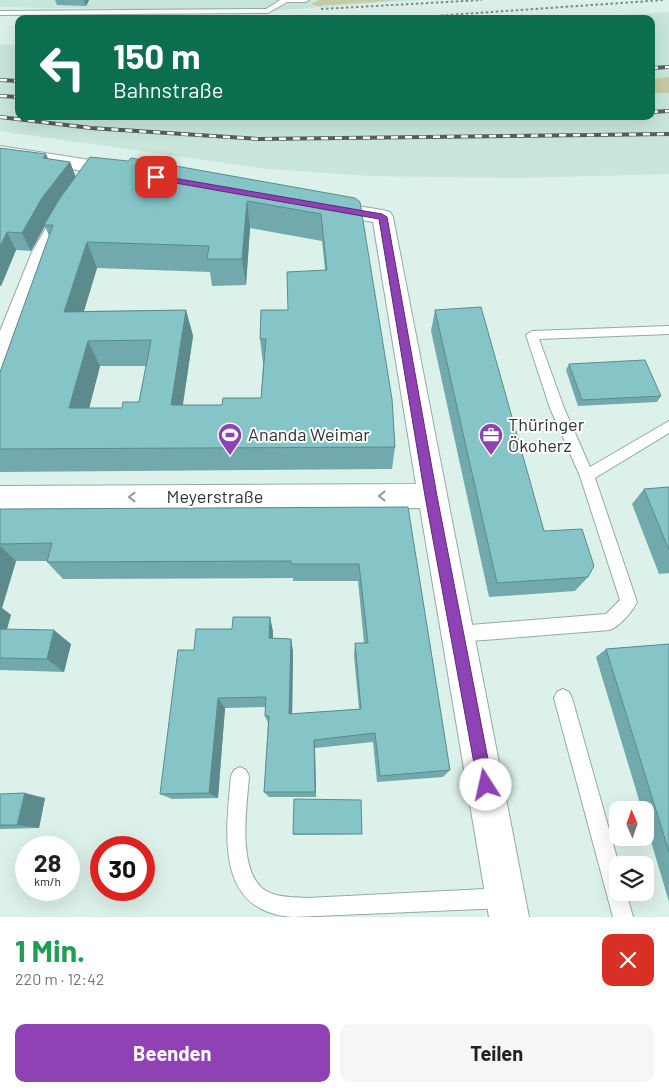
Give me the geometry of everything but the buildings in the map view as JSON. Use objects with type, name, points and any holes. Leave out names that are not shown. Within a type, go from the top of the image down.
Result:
[{"type":"street","points":[[0,152],[88,183],[139,174]]},
{"type":"street","points":[[0,361],[43,252],[88,183]]},
{"type":"street","points":[[304,203],[382,217],[431,496],[508,907]]},
{"type":"street","name":"Meyerstraße","points":[[0,498],[431,496]]},
{"type":"lane","points":[[0,13],[268,11],[285,0],[295,2],[305,0]]},
{"type":"lane","points":[[458,634],[610,622],[629,602],[587,476],[558,408],[532,335],[669,330]]},
{"type":"lane","points":[[587,476],[669,426]]},
{"type":"lane","points":[[563,698],[623,917]]},
{"type":"lane","points":[[240,776],[235,838],[240,870],[255,895],[279,906],[307,908],[508,907]]},
{"type":"path","points":[[295,2],[305,9],[482,0]]},
{"type":"path","points":[[448,15],[664,0]]},
{"type":"shaded area","points":[[0,0],[423,0],[268,11],[0,7]]},
{"type":"shaded area","points":[[669,12],[669,174],[515,178],[371,176],[267,169],[0,131],[0,44],[15,45],[15,120],[655,120],[655,15],[617,15]]},
{"type":"green space","points":[[319,0],[397,0],[317,6],[311,4]]},
{"type":"green space","points":[[669,77],[669,93],[655,93],[655,79]]},
{"type":"railway","points":[[655,68],[669,67]]},
{"type":"railway","points":[[0,80],[15,81]]},
{"type":"railway","points":[[0,96],[15,97]]},
{"type":"railway","points":[[655,112],[669,111]]},
{"type":"railway","points":[[0,117],[15,119]]},
{"type":"railway","points":[[25,120],[91,128],[258,139],[669,134]]},
{"type":"place","name":"Ananda Weimar","points":[[230,456]]},
{"type":"place","name":"Thüringer Ökoherz","points":[[491,456]]},
{"type":"route","points":[[156,177],[382,217],[431,496],[486,785]]}]
